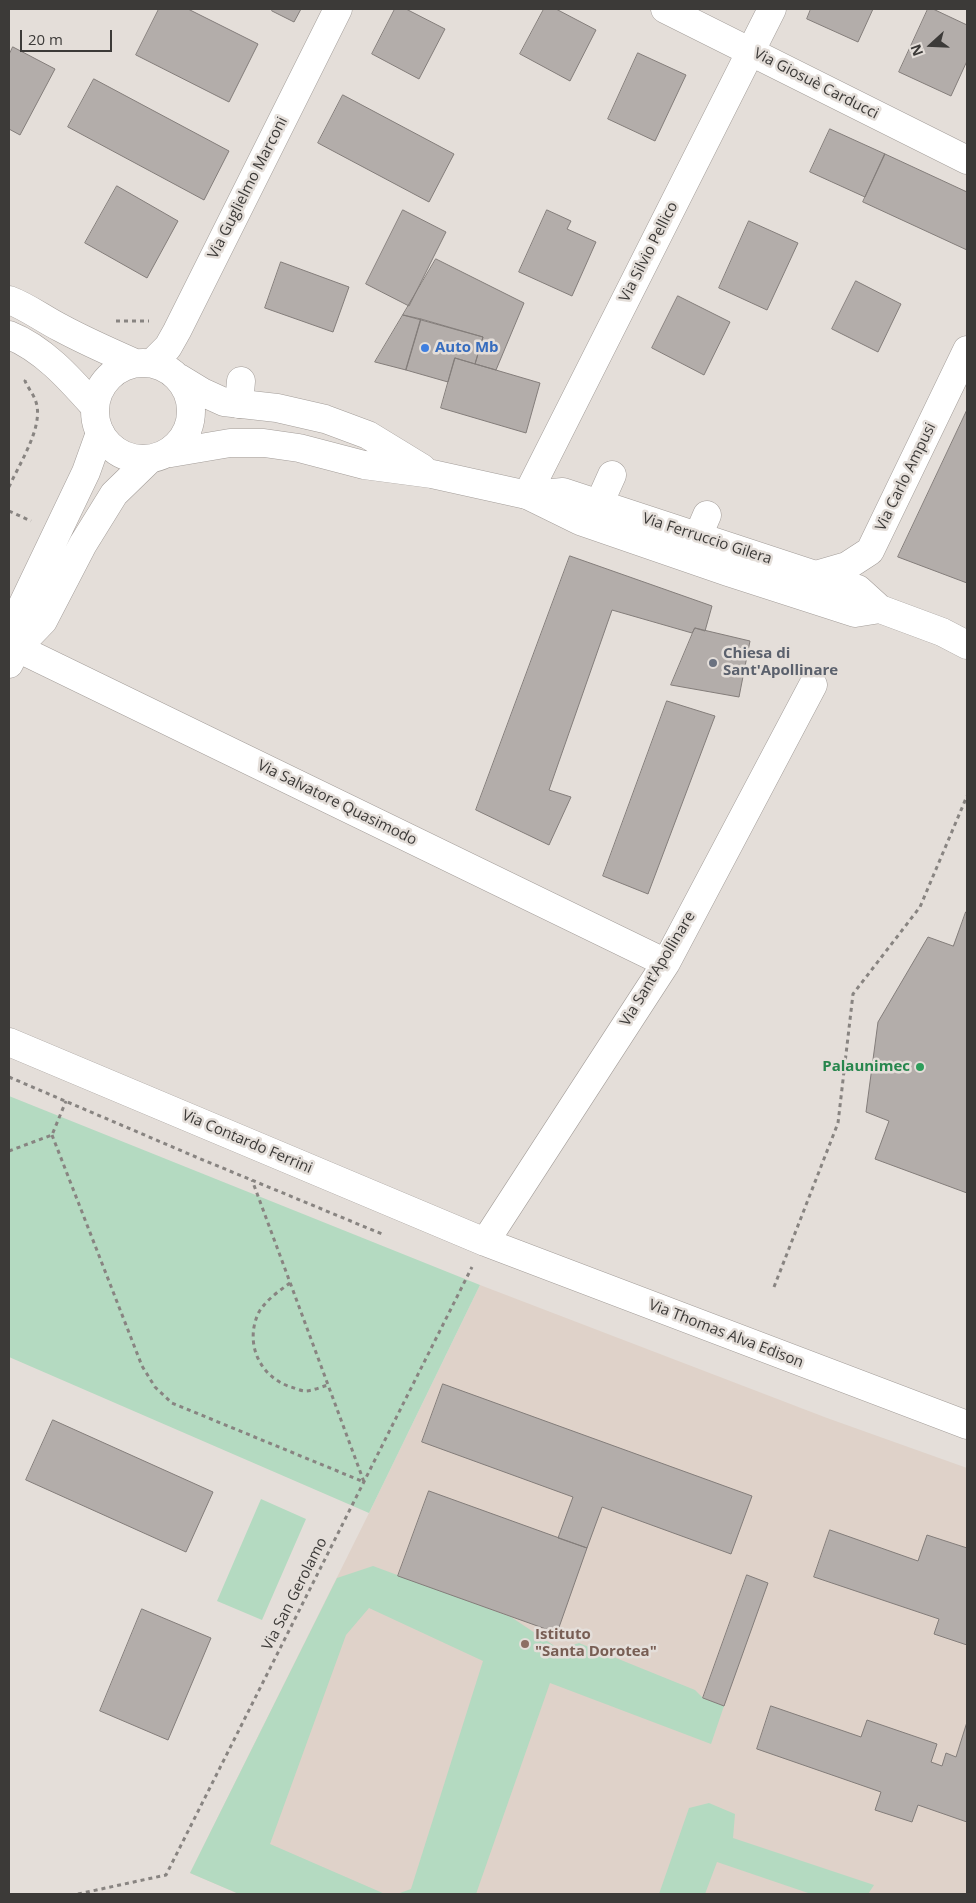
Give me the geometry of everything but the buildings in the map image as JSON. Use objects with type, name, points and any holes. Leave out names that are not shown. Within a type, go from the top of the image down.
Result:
[{"type":"street","name":"Via Guglielmo Marconi","points":[[144,363],[168,348],[338,9]]},
{"type":"street","name":"Via Giosuè Carducci","points":[[665,9],[967,160]]},
{"type":"street","name":"Via Silvio Pellico","points":[[527,495],[772,9]]},
{"type":"street","name":"Via Ferruccio Gilera","points":[[9,300],[38,313],[58,327],[93,345],[144,363],[166,368],[202,392],[224,402],[240,392],[277,408],[324,419],[368,436],[432,474]]},
{"type":"street","name":"Via Ferruccio Gilera","points":[[9,335],[23,341],[41,353],[66,376],[98,420],[108,445],[120,454],[134,460],[230,443],[264,443],[299,448],[364,465],[432,474],[527,495],[580,521],[855,613],[880,608]]},
{"type":"street","name":"Via Carlo Ampusi","points":[[816,575],[847,566],[870,551],[967,350]]},
{"type":"street","points":[[12,653],[21,608],[86,472],[98,420],[99,392],[108,378],[120,369],[144,363]]},
{"type":"street","points":[[12,653],[43,621],[83,544],[114,494],[185,437],[192,417],[190,396],[179,378]]},
{"type":"street","points":[[599,504],[612,475]]},
{"type":"street","name":"Via Ferruccio Gilera","points":[[527,495],[563,492],[599,504],[703,526],[816,575],[858,589],[880,608],[954,634],[967,645]]},
{"type":"street","name":"Via Salvatore Quasimodo","points":[[12,653],[666,962]]},
{"type":"street","name":"Via Sant'Apollinare","points":[[485,1242],[666,962],[813,685]]},
{"type":"street","name":"Via Contardo Ferrini","points":[[9,1042],[485,1242]]},
{"type":"street","name":"Via Thomas Alva Edison","points":[[485,1242],[967,1425]]},
{"type":"path","points":[[9,487],[35,432],[37,403],[24,382],[41,353]]},
{"type":"path","points":[[774,1288],[838,1123],[853,994],[920,908],[967,796]]},
{"type":"path","points":[[9,1078],[389,1236]]},
{"type":"path","points":[[66,1102],[52,1135],[142,1366],[155,1387],[172,1402],[364,1482]]},
{"type":"path","points":[[9,1151],[52,1135]]},
{"type":"path","points":[[252,1180],[364,1482]]},
{"type":"path","name":"Via San Gerolamo","points":[[78,1894],[166,1875],[485,1242]]},
{"type":"path","points":[[462,1266],[471,1270]]},
{"type":"path","points":[[290,1284],[274,1295],[260,1312],[253,1335],[255,1354],[264,1370],[281,1384],[304,1391],[328,1385]]},
{"type":"shaded area","name":"Istituto \"Santa Dorotea\"","points":[[480,1285],[827,1418],[967,1468],[967,1894],[239,1894],[190,1873]]},
{"type":"green space","points":[[9,1096],[480,1285],[369,1513],[9,1357]]},
{"type":"green space","points":[[261,1499],[306,1519],[262,1620],[217,1601]]},
{"type":"green space","points":[[373,1566],[511,1617],[559,1649],[579,1643],[695,1690],[703,1698],[724,1706],[711,1744],[550,1683],[476,1894],[397,1894],[411,1889],[483,1661],[369,1608],[346,1635],[270,1844],[385,1894],[239,1894],[190,1873],[337,1578]]},
{"type":"green space","points":[[709,1803],[735,1814],[733,1838],[874,1885],[868,1894],[811,1894],[717,1862],[705,1894],[659,1894],[689,1808]]},
{"type":"place","name":"Auto Mb","points":[[425,348]]},
{"type":"place","name":"Chiesa di Sant'Apollinare","points":[[713,663]]},
{"type":"place","name":"Palaunimec","points":[[920,1067]]},
{"type":"place","name":"Istituto \"Santa Dorotea\"","points":[[525,1644]]}]
